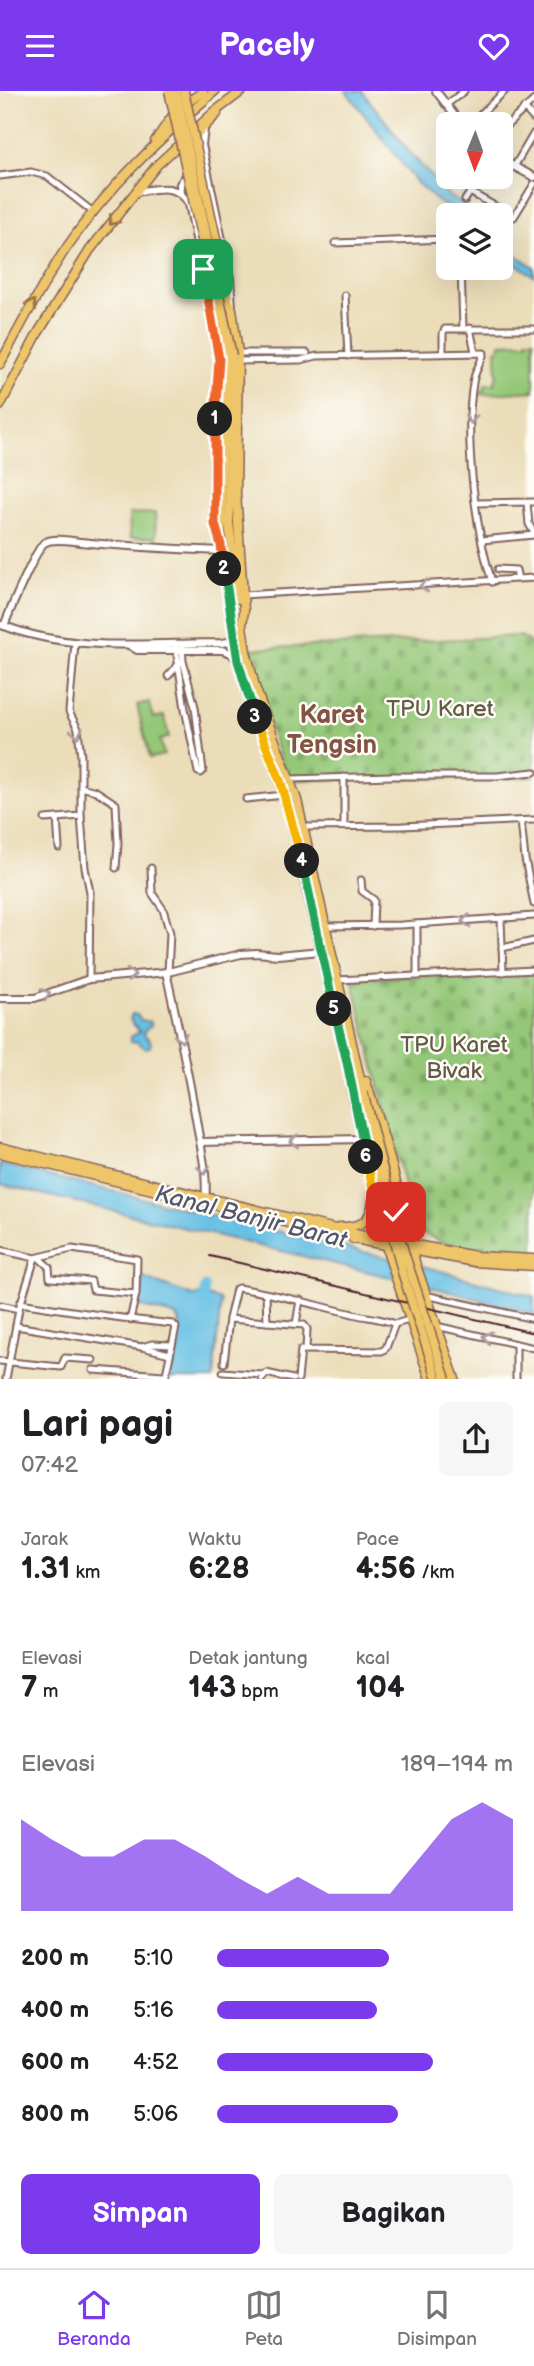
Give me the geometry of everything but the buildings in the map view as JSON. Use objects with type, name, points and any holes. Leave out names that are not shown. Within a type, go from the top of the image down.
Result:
[{"type":"main road","points":[[168,91],[225,356],[222,465],[226,523],[242,626],[256,690],[290,779],[304,827],[351,1039],[360,1093],[402,1272],[437,1379]]},
{"type":"main road","points":[[178,91],[232,356],[226,523],[221,548]]},
{"type":"main road","points":[[178,91],[218,262],[232,309],[238,357],[236,492],[243,595],[242,626]]},
{"type":"main road","points":[[184,91],[218,262],[219,359],[214,510],[238,661],[249,702],[284,795],[303,867],[379,1216],[412,1331],[430,1379]]},
{"type":"main road","points":[[153,146],[178,109],[203,91]]},
{"type":"main road","points":[[0,364],[53,269],[93,212],[153,146],[215,91]]},
{"type":"main road","points":[[0,406],[38,333],[72,277],[135,192],[204,121],[242,91]]},
{"type":"main road","points":[[154,170],[205,129],[221,109]]},
{"type":"main road","points":[[351,1039],[393,1174],[402,1215],[402,1231],[389,1246]]},
{"type":"main road","points":[[347,1062],[360,1093],[408,1264],[446,1379]]},
{"type":"main road","points":[[0,1147],[205,1201],[359,1235],[389,1246]]},
{"type":"main road","points":[[0,1153],[389,1246],[475,1262],[534,1266]]},
{"type":"main road","points":[[379,1216],[389,1221],[396,1216],[390,1183],[393,1174]]},
{"type":"main road","points":[[326,1227],[354,1227],[366,1222],[372,1212],[372,1186]]},
{"type":"main road","points":[[402,1215],[417,1237],[430,1246],[476,1256],[534,1259]]},
{"type":"main road","points":[[359,1235],[376,1230],[379,1216]]},
{"type":"main road","points":[[398,1284],[409,1250],[409,1226]]},
{"type":"main road","points":[[409,1250],[430,1246]]},
{"type":"main road","points":[[409,1250],[455,1379]]},
{"type":"main road","points":[[412,1331],[423,1323],[436,1326]]},
{"type":"street","points":[[164,128],[170,105],[168,91]]},
{"type":"street","points":[[436,91],[452,112]]},
{"type":"street","points":[[446,105],[464,91]]},
{"type":"street","points":[[483,112],[505,91]]},
{"type":"street","points":[[513,119],[534,100]]},
{"type":"street","points":[[524,108],[534,119]]},
{"type":"street","points":[[205,129],[201,141],[230,278],[232,309]]},
{"type":"street","points":[[534,133],[514,167],[534,177]]},
{"type":"street","points":[[209,174],[197,171],[188,173],[180,184],[181,193],[189,204],[195,230],[219,359]]},
{"type":"street","points":[[0,176],[31,172],[47,176],[93,212]]},
{"type":"street","points":[[470,192],[514,217],[534,184]]},
{"type":"street","points":[[135,192],[164,188],[181,193]]},
{"type":"street","points":[[466,200],[472,189]]},
{"type":"street","points":[[335,243],[436,240]]},
{"type":"street","points":[[462,280],[467,328],[475,352]]},
{"type":"street","points":[[345,295],[348,356]]},
{"type":"street","points":[[443,353],[443,330],[534,328]]},
{"type":"street","points":[[238,357],[307,353]]},
{"type":"street","points":[[238,357],[484,353],[473,380],[471,439],[476,503],[492,582]]},
{"type":"street","points":[[476,503],[534,502]]},
{"type":"street","points":[[482,540],[534,534],[529,524],[527,503]]},
{"type":"street","points":[[221,548],[121,547],[70,541],[46,542],[36,556],[2,625],[41,639],[75,643],[222,650],[231,653],[238,661]]},
{"type":"street","points":[[498,569],[516,571],[518,579]]},
{"type":"street","points":[[243,595],[534,578]]},
{"type":"street","points":[[179,647],[235,640]]},
{"type":"street","points":[[75,643],[69,712],[78,729],[81,815],[85,868],[90,892],[93,979]]},
{"type":"street","points":[[179,647],[187,692],[195,707],[199,760],[185,709],[187,692]]},
{"type":"street","points":[[167,676],[180,663]]},
{"type":"street","points":[[185,709],[195,707]]},
{"type":"street","points":[[290,779],[473,776],[534,772]]},
{"type":"street","points":[[344,777],[344,826]]},
{"type":"street","points":[[81,787],[96,791],[116,804],[116,868]]},
{"type":"street","points":[[246,799],[284,795]]},
{"type":"street","points":[[45,819],[81,815]]},
{"type":"street","points":[[57,817],[59,848]]},
{"type":"street","points":[[304,827],[534,820]]},
{"type":"street","points":[[521,821],[534,904]]},
{"type":"street","points":[[151,868],[152,893],[163,909],[170,933],[167,972],[200,1142],[205,1201]]},
{"type":"street","points":[[361,880],[362,891],[373,900],[373,926]]},
{"type":"street","points":[[326,926],[417,924],[534,916]]},
{"type":"street","points":[[500,919],[503,972]]},
{"type":"street","points":[[417,924],[417,976]]},
{"type":"street","points":[[502,948],[534,941]]},
{"type":"street","points":[[0,998],[35,999],[93,979],[167,972],[241,954],[278,955],[321,951]]},
{"type":"street","points":[[337,980],[534,970]]},
{"type":"street","points":[[200,1142],[362,1139]]},
{"type":"street","points":[[37,1258],[72,1249],[137,1259],[136,1294],[130,1320]]},
{"type":"street","points":[[0,1250],[37,1258],[49,1267],[50,1278],[91,1281],[93,1290],[136,1294]]},
{"type":"street","points":[[6,1379],[19,1306],[37,1258]]},
{"type":"street","points":[[224,1363],[229,1319],[238,1288],[388,1319],[395,1324]]},
{"type":"street","points":[[425,1293],[534,1319]]},
{"type":"street","points":[[266,1294],[267,1322]]},
{"type":"street","points":[[296,1324],[300,1300]]},
{"type":"street","points":[[0,1305],[173,1324],[176,1327],[165,1377],[93,1370]]},
{"type":"street","points":[[229,1319],[304,1325],[307,1329],[306,1350]]},
{"type":"street","points":[[395,1324],[409,1320]]},
{"type":"street","points":[[223,1372],[263,1377],[266,1373],[296,1379],[302,1350],[382,1351],[386,1348],[395,1324]]},
{"type":"street","points":[[436,1326],[534,1348]]},
{"type":"street","points":[[16,1327],[170,1354]]},
{"type":"street","points":[[142,1347],[152,1344],[171,1345]]},
{"type":"street","points":[[516,1344],[516,1379]]},
{"type":"street","points":[[0,1361],[62,1367],[65,1358],[93,1360]]},
{"type":"green space","points":[[527,339],[534,339],[534,391],[475,395],[476,391],[484,391],[485,384],[494,384],[497,375],[496,350],[501,343],[527,342]]},
{"type":"green space","points":[[155,513],[156,537],[130,538],[129,514]]},
{"type":"green space","name":"TPU Karet","points":[[521,636],[534,646],[534,777],[288,780],[254,683],[250,649]]},
{"type":"green space","points":[[149,702],[153,718],[164,716],[169,737],[160,740],[164,755],[150,758],[137,705]]},
{"type":"green space","name":"TPU Karet Bivak","points":[[534,973],[534,1253],[453,1245],[424,1233],[414,1225],[352,979]]},
{"type":"water","points":[[346,91],[362,91],[436,182],[436,189],[443,189],[451,198],[462,203],[440,203],[417,183]]},
{"type":"water","points":[[513,253],[534,267],[534,276],[513,262]]},
{"type":"water","points":[[132,1014],[151,1022],[144,1034],[151,1042],[150,1047],[145,1048],[138,1042],[131,1042],[130,1037],[140,1032],[130,1020]]},
{"type":"water","points":[[0,1164],[430,1268],[534,1297],[534,1314],[0,1184]]},
{"type":"water","points":[[143,1278],[193,1296],[203,1295],[221,1300],[213,1379],[166,1379],[180,1321],[174,1315],[141,1307]]},
{"type":"waterway","points":[[203,1306],[205,1287]]},
{"type":"railway","points":[[210,1256],[534,1333]]},
{"type":"district","name":"Karet Tengsin","points":[[332,730]]},
{"type":"route","points":[[203,269],[219,359],[215,524],[221,545],[238,661],[252,710],[288,806],[347,1062],[379,1216],[391,1220],[396,1212]]},
{"type":"water label","name":"Kanal Banjir Barat","points":[[251,1217]]}]
